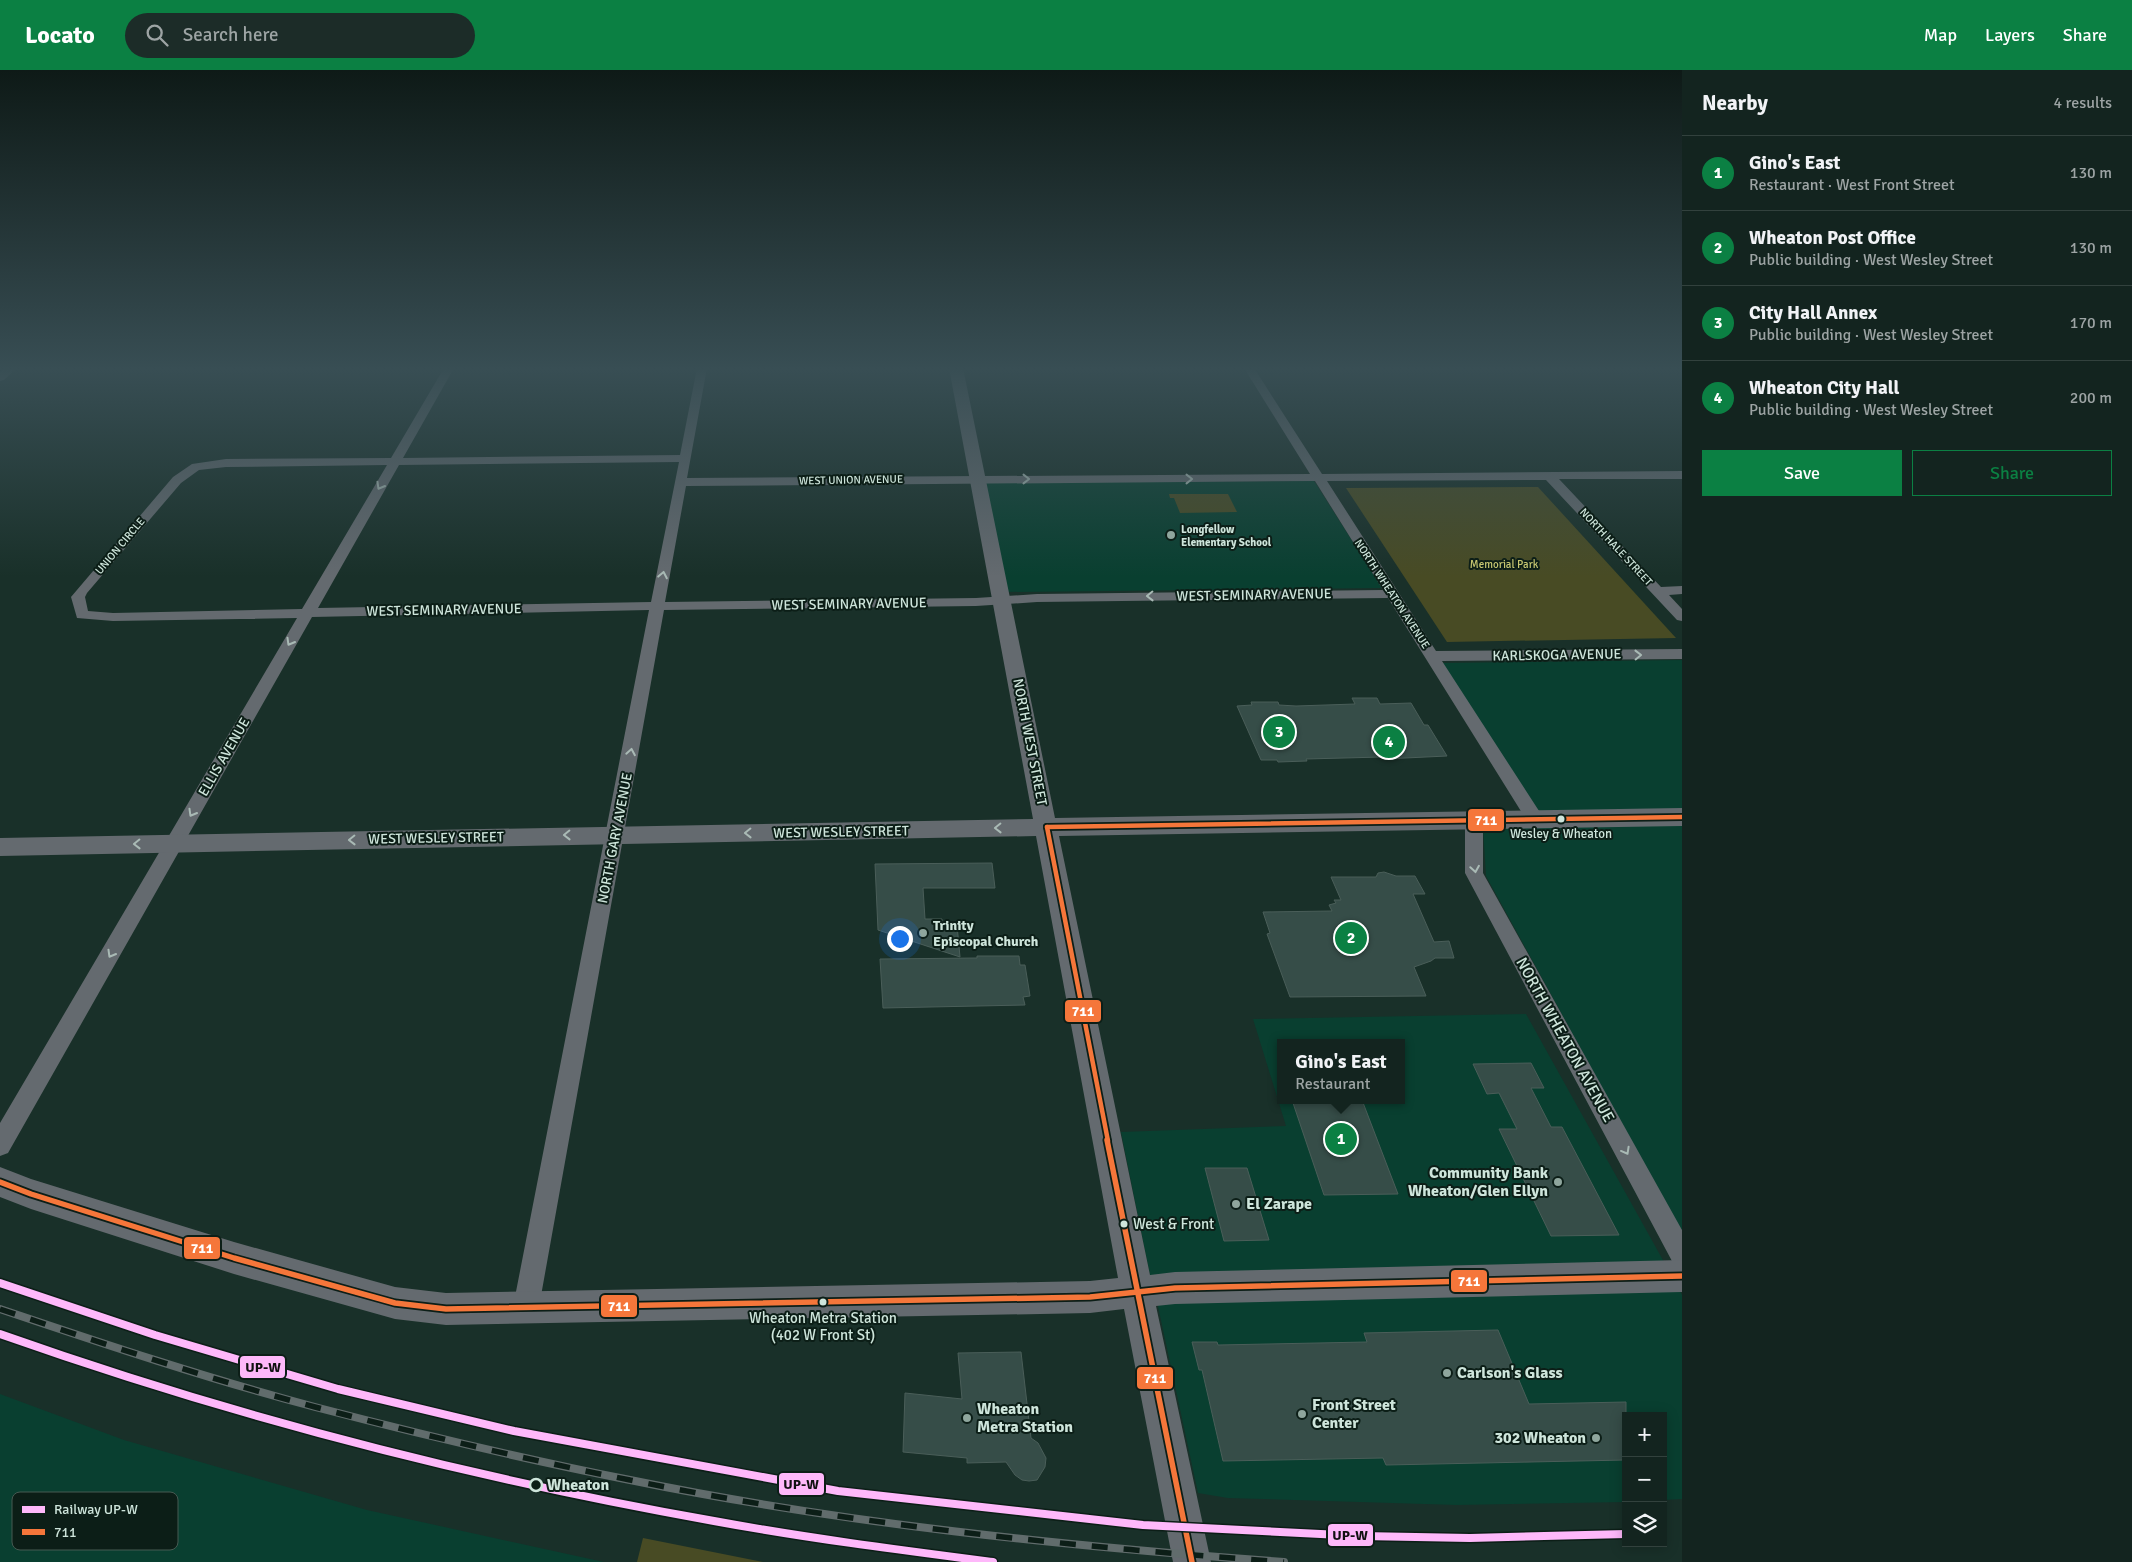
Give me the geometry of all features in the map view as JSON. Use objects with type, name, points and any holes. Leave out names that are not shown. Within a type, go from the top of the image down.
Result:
[{"type":"street","name":"ELLIS AVENUE","points":[[0,1145],[409,438]]},
{"type":"street","name":"NORTH GARY AVENUE","points":[[526,1306],[689,438]]},
{"type":"street","name":"NORTH WEST STREET","points":[[969,438],[1192,1562]]},
{"type":"street","name":"NORTH WHEATON AVENUE","points":[[1293,438],[1535,819]]},
{"type":"street","points":[[395,461],[685,458]]},
{"type":"street","name":"UNION CIRCLE","points":[[307,613],[113,617],[82,615],[78,597],[177,480],[196,467],[226,463],[395,461]]},
{"type":"street","name":"WEST UNION AVENUE","points":[[680,482],[1682,475]]},
{"type":"street","name":"NORTH HALE STREET","points":[[1550,476],[1682,617]]},
{"type":"street","points":[[1658,591],[1682,590]]},
{"type":"street","name":"WEST SEMINARY AVENUE","points":[[307,613],[1002,601],[1037,598],[1392,594]]},
{"type":"street","name":"KARLSKOGA AVENUE","points":[[1432,656],[1682,654]]},
{"type":"street","name":"WEST WESLEY STREET","points":[[0,847],[616,834],[1682,817]]},
{"type":"street","name":"NORTH WHEATON AVENUE","points":[[1474,820],[1474,873],[1682,1254]]},
{"type":"street","points":[[0,1182],[31,1194],[234,1258],[395,1303],[446,1309],[526,1306],[1090,1297],[1175,1288],[1682,1276]]},
{"type":"shaded area","name":"Longfellow Elementary School","points":[[1314,481],[1382,588],[1006,592],[983,482]]},
{"type":"shaded area","points":[[1682,660],[1682,812],[1538,814],[1439,663]]},
{"type":"shaded area","points":[[1682,823],[1682,1233],[1486,876],[1483,826]]},
{"type":"shaded area","points":[[1526,1014],[1664,1262],[1150,1275],[1121,1132],[1286,1126],[1279,1104],[1405,1104],[1405,1039],[1277,1039],[1277,1097],[1253,1019]]},
{"type":"shaded area","points":[[1680,1291],[1682,1295],[1682,1499],[1667,1500],[1667,1412],[1622,1412],[1622,1502],[1457,1505],[1228,1498],[1198,1493],[1156,1297]]},
{"type":"shaded area","points":[[0,1394],[124,1440],[367,1510],[604,1562],[0,1562]]},
{"type":"green space","name":"Memorial Park","points":[[1538,487],[1676,638],[1447,642],[1346,488]]},
{"type":"green space","points":[[1169,494],[1228,494],[1237,512],[1180,513],[1174,498],[1170,498]]},
{"type":"green space","points":[[643,1538],[763,1562],[637,1562]]},
{"type":"building","points":[[1352,698],[1377,698],[1380,704],[1411,703],[1424,725],[1428,725],[1447,756],[1384,759],[1382,757],[1306,759],[1307,761],[1278,762],[1277,760],[1261,760],[1237,706],[1252,705],[1251,702],[1278,702],[1279,705],[1296,706],[1355,704]]},
{"type":"building","points":[[992,863],[995,888],[923,888],[925,919],[942,919],[942,925],[957,925],[960,957],[878,930],[875,864]]},
{"type":"building","points":[[1384,872],[1396,876],[1415,876],[1425,894],[1413,894],[1434,942],[1449,941],[1454,958],[1435,958],[1414,967],[1426,996],[1290,997],[1267,934],[1270,933],[1263,912],[1332,911],[1329,905],[1336,903],[1334,900],[1341,900],[1331,877],[1376,877],[1378,873]]},
{"type":"building","points":[[977,956],[1019,956],[1020,965],[1025,965],[1030,996],[1023,997],[1025,1005],[883,1008],[880,959],[977,958]]},
{"type":"building","name":"Community Bank Wheaton/Glen Ellyn","points":[[1531,1063],[1544,1088],[1531,1088],[1551,1127],[1562,1127],[1619,1235],[1551,1236],[1499,1129],[1517,1129],[1499,1093],[1487,1094],[1473,1064]]},
{"type":"building","points":[[1293,1104],[1364,1104],[1398,1194],[1324,1195]]},
{"type":"building","name":"El Zarape","points":[[1205,1168],[1247,1168],[1269,1240],[1224,1241]]},
{"type":"building","points":[[1498,1330],[1529,1404],[1626,1402],[1626,1412],[1622,1412],[1622,1460],[1386,1465],[1383,1458],[1223,1461],[1202,1370],[1199,1370],[1192,1342],[1217,1342],[1218,1345],[1367,1342],[1364,1333]]},
{"type":"building","name":"Wheaton Metra Station","points":[[1021,1352],[1031,1438],[1038,1443],[1046,1458],[1045,1467],[1037,1480],[1022,1480],[1015,1475],[1006,1462],[967,1463],[967,1458],[903,1452],[905,1393],[962,1399],[958,1353]]},
{"type":"railway","points":[[0,1309],[196,1373],[315,1407],[551,1464],[711,1496],[956,1532],[1120,1549],[1284,1562]]},
{"type":"rail line","name":"UP-W","points":[[0,1283],[155,1335],[338,1389],[514,1431],[838,1491],[1143,1525],[1361,1536],[1470,1538],[1622,1534]]},
{"type":"rail line","name":"UP-W","points":[[0,1334],[137,1381],[206,1402],[276,1422],[487,1475],[734,1525],[993,1562]]},
{"type":"transit line","name":"711","points":[[1047,827],[1682,817]]},
{"type":"transit line","name":"711","points":[[1047,827],[1137,1292],[1192,1562]]},
{"type":"transit line","name":"711","points":[[0,1182],[31,1194],[234,1258],[395,1303],[446,1309],[1090,1297],[1175,1288],[1682,1276]]},
{"type":"place","name":"Longfellow Elementary School","points":[[1171,535]]},
{"type":"place","name":"City Hall Annex","points":[[1279,732]]},
{"type":"place","name":"Wheaton City Hall","points":[[1389,742]]},
{"type":"place","name":"Wesley & Wheaton","points":[[1561,819]]},
{"type":"place","name":"Trinity Episcopal Church","points":[[923,933]]},
{"type":"place","name":"Wheaton Post Office","points":[[1351,938]]},
{"type":"place","name":"Gino's East","points":[[1341,1139]]},
{"type":"place","name":"Community Bank Wheaton/Glen Ellyn","points":[[1558,1182]]},
{"type":"place","name":"El Zarape","points":[[1236,1204]]},
{"type":"place","name":"West & Front","points":[[1124,1224]]},
{"type":"place","name":"Wheaton Metra Station (402 W Front St)","points":[[823,1302]]},
{"type":"place","name":"Carlson's Glass","points":[[1447,1373]]},
{"type":"place","name":"Front Street Center","points":[[1302,1414]]},
{"type":"place","name":"Wheaton Metra Station","points":[[967,1418]]},
{"type":"place","name":"302 Wheaton","points":[[1596,1438]]},
{"type":"place","name":"Wheaton","points":[[536,1485]]}]
